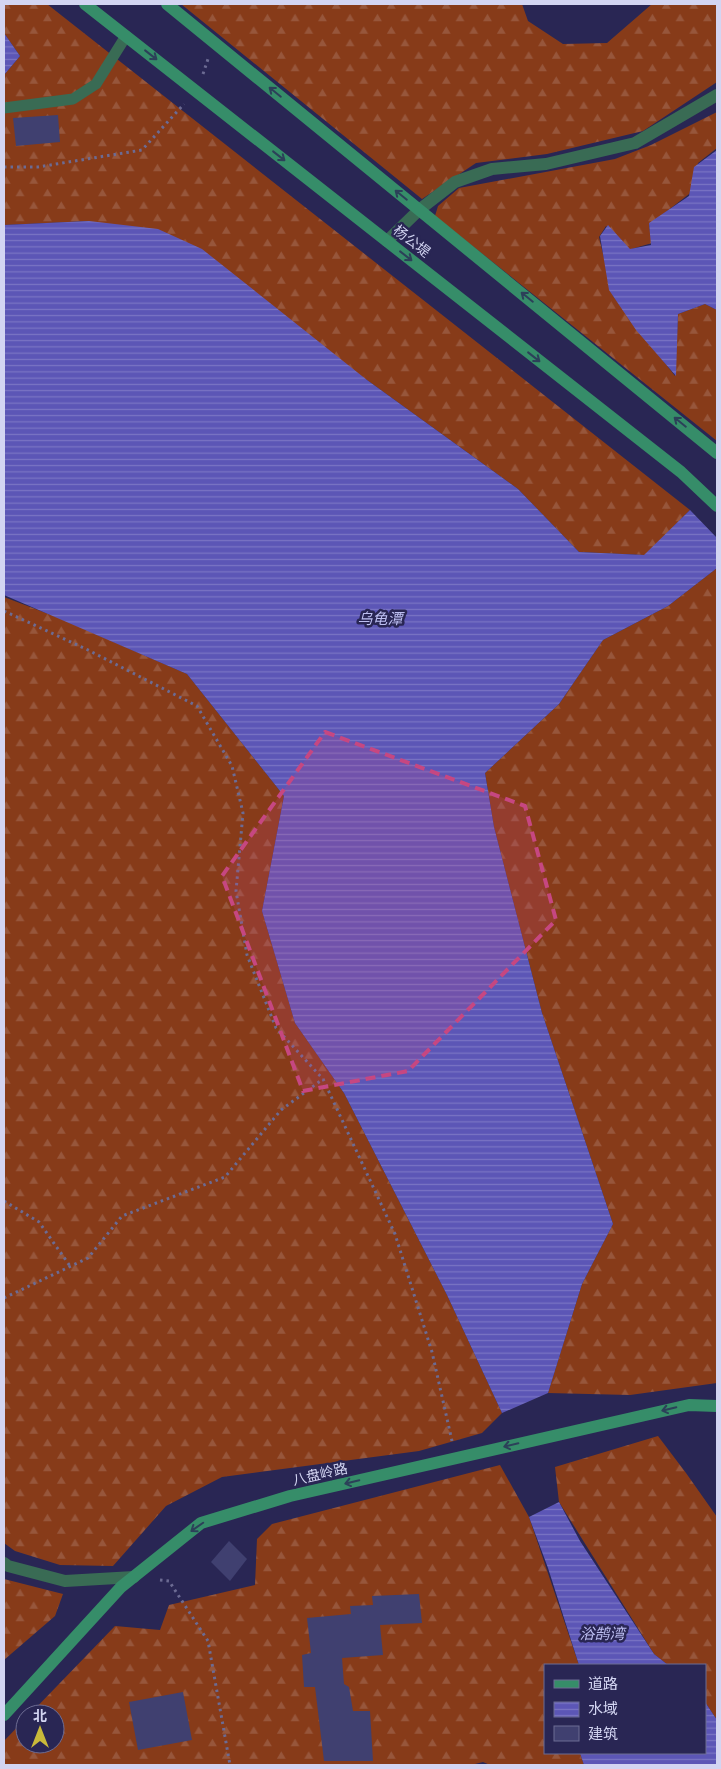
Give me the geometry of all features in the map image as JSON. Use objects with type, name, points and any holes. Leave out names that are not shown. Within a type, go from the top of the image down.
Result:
[{"type":"main road","name":"杨公堤","points":[[85,4],[681,472],[717,506]]},
{"type":"main road","name":"杨公堤","points":[[167,4],[717,454]]},
{"type":"main road","name":"八盘岭路","points":[[4,1715],[122,1587],[201,1523],[290,1496],[689,1405],[717,1406]]},
{"type":"street","points":[[387,241],[419,210],[455,182],[492,169],[546,164],[635,142],[717,94]]},
{"type":"street","points":[[4,1563],[8,1566],[65,1581],[134,1577]]},
{"type":"lane","points":[[4,108],[73,98],[96,84],[126,36]]},
{"type":"path","points":[[4,167],[38,167],[142,150],[196,91],[215,43]]},
{"type":"path","points":[[4,611],[86,649],[197,706],[232,766],[243,813],[236,891],[247,956],[276,1028],[324,1079],[395,1234],[432,1352],[452,1438],[452,1459]]},
{"type":"path","points":[[4,1298],[88,1258],[122,1216],[224,1177],[281,1110],[324,1079]]},
{"type":"path","points":[[4,1201],[39,1222],[70,1266]]},
{"type":"path","points":[[134,1577],[169,1581],[208,1641],[230,1765]]},
{"type":"highlighted area","points":[[325,732],[525,806],[556,920],[408,1071],[303,1091],[222,876]]},
{"type":"green space","points":[[4,4],[47,4],[690,510],[645,555],[579,552],[518,489],[367,380],[89,221],[4,225],[4,75],[20,56],[4,33]]},
{"type":"green space","points":[[181,4],[522,4],[528,21],[563,44],[607,43],[652,4],[717,4],[717,82],[643,131],[547,154],[476,163],[422,199]]},
{"type":"green space","points":[[717,112],[717,148],[698,163],[693,191],[649,225],[652,243],[628,250],[606,226],[599,237],[613,296],[675,376],[678,314],[705,304],[717,310],[717,441],[435,216],[438,206],[459,188],[615,159],[651,145]]},
{"type":"green space","points":[[717,568],[717,1383],[630,1395],[548,1393],[582,1284],[613,1224],[542,1013],[494,827],[485,773],[559,704],[603,640],[668,606]]},
{"type":"green space","points":[[4,597],[59,618],[187,674],[284,796],[262,911],[295,1023],[344,1093],[447,1295],[502,1413],[482,1433],[419,1451],[222,1477],[166,1506],[113,1566],[60,1565],[15,1551],[4,1543]]},
{"type":"green space","points":[[658,1436],[717,1517],[717,1720],[706,1704],[706,1664],[667,1664],[654,1654],[559,1502],[555,1467]]},
{"type":"green space","points":[[500,1465],[529,1517],[579,1664],[544,1664],[544,1754],[580,1754],[584,1765],[490,1765],[483,1762],[471,1765],[4,1765],[4,1741],[15,1729],[15,1754],[65,1754],[65,1704],[40,1704],[115,1626],[160,1630],[169,1605],[255,1585],[257,1539],[272,1524]]},
{"type":"green space","points":[[4,1579],[63,1594],[55,1616],[4,1660]]},
{"type":"water","points":[[4,33],[20,56],[4,75]]},
{"type":"water","points":[[717,150],[717,310],[705,304],[678,314],[676,376],[636,330],[609,290],[600,236],[608,225],[630,249],[651,245],[649,223],[689,196],[694,167]]},
{"type":"water","name":"乌龟潭","points":[[89,221],[158,229],[202,249],[367,380],[518,489],[579,552],[644,555],[690,510],[717,538],[717,568],[668,606],[603,640],[559,704],[485,773],[494,827],[542,1013],[613,1224],[582,1284],[548,1393],[502,1413],[447,1295],[344,1093],[295,1023],[262,911],[284,796],[187,674],[4,595],[4,225]]},
{"type":"water","name":"浴鹄湾","points":[[559,1502],[580,1541],[654,1654],[667,1664],[579,1664],[548,1568],[529,1517]]},
{"type":"water","points":[[706,1704],[717,1720],[717,1765],[584,1765],[580,1754],[706,1754]]},
{"type":"building","points":[[58,115],[60,142],[16,146],[13,118]]},
{"type":"building","points":[[229,1541],[247,1559],[230,1581],[211,1562]]},
{"type":"building","points":[[419,1594],[422,1623],[380,1625],[383,1655],[342,1658],[344,1684],[349,1687],[353,1711],[370,1711],[373,1761],[324,1761],[315,1687],[304,1687],[302,1655],[311,1653],[307,1618],[351,1614],[350,1606],[373,1605],[372,1596]]},
{"type":"building","points":[[183,1692],[192,1740],[138,1750],[129,1702]]}]
